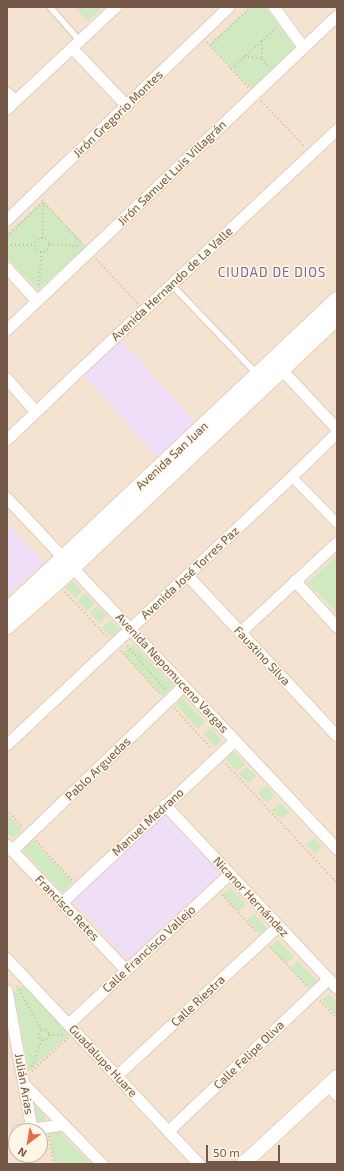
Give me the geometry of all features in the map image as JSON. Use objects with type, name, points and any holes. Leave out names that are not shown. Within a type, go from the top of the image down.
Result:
[{"type":"main road","name":"Avenida San Juan","points":[[7,626],[56,582],[68,562],[258,375],[337,300]]},
{"type":"main road","name":"Avenida San Juan","points":[[7,611],[68,562],[282,370],[337,317]]},
{"type":"street","points":[[7,93],[11,105],[116,7]]},
{"type":"street","name":"Jirón Gregorio Montes","points":[[7,220],[230,7]]},
{"type":"street","points":[[274,7],[281,23],[304,48]]},
{"type":"street","name":"Jirón Samuel Luis Villagrán","points":[[7,330],[38,295],[337,16]]},
{"type":"street","points":[[76,44],[127,106]]},
{"type":"street","name":"Avenida Hernando de La Valle","points":[[7,440],[337,130]]},
{"type":"street","points":[[7,268],[38,295]]},
{"type":"street","points":[[282,370],[337,429]]},
{"type":"street","points":[[7,379],[36,412]]},
{"type":"street","name":"Avenida José Torres Paz","points":[[7,745],[130,628],[188,576],[337,433]]},
{"type":"street","points":[[292,477],[337,523]]},
{"type":"street","name":"Avenida Nepomuceno Vargas","points":[[7,498],[337,849]]},
{"type":"street","points":[[240,633],[337,543]]},
{"type":"street","name":"Faustino Silva","points":[[188,576],[337,736]]},
{"type":"street","points":[[295,581],[337,627]]},
{"type":"street","name":"Pablo Arguedas","points":[[10,848],[30,834],[169,698],[184,686]]},
{"type":"street","name":"Manuel Medrano","points":[[62,903],[235,741]]},
{"type":"street","name":"Nicanor Hernández","points":[[165,806],[337,988]]},
{"type":"street","name":"Francisco Retes","points":[[10,848],[126,970]]},
{"type":"street","name":"Calle Francisco Vallejo","points":[[69,1024],[230,874]]},
{"type":"street","name":"Calle Riestra","points":[[117,1076],[279,926]]},
{"type":"street","name":"Guadalupe Huare","points":[[7,959],[199,1164]]},
{"type":"street","name":"Calle Felipe Oliva","points":[[169,1131],[329,979]]},
{"type":"street","name":"Julián Arias","points":[[10,989],[31,1123]]},
{"type":"street","points":[[24,1084],[102,1164]]},
{"type":"street","points":[[243,1164],[334,1086]]},
{"type":"street","points":[[48,1127],[63,1125]]},
{"type":"lane","points":[[50,7],[76,44]]},
{"type":"lane","points":[[172,285],[258,375]]},
{"type":"path","points":[[210,46],[251,7]]},
{"type":"path","points":[[281,23],[282,32]]},
{"type":"path","points":[[231,69],[281,23]]},
{"type":"path","points":[[244,56],[262,59],[262,40]]},
{"type":"path","points":[[7,236],[44,202],[42,238]]},
{"type":"path","points":[[42,238],[46,239],[49,244]]},
{"type":"path","points":[[35,245],[37,240],[42,238]]},
{"type":"path","points":[[41,252],[47,250],[49,244]]},
{"type":"path","points":[[49,244],[85,246],[79,252]]},
{"type":"path","points":[[7,245],[35,245]]},
{"type":"path","points":[[35,245],[36,249],[41,252]]},
{"type":"path","points":[[38,295],[41,252]]},
{"type":"path","points":[[34,284],[38,295]]},
{"type":"path","points":[[38,295],[44,284]]},
{"type":"path","points":[[56,582],[114,644],[169,698]]},
{"type":"path","points":[[127,646],[218,756],[337,883]]},
{"type":"path","points":[[7,810],[79,887]]},
{"type":"path","points":[[215,888],[337,1019]]},
{"type":"path","points":[[10,989],[18,984],[42,1031]]},
{"type":"path","points":[[42,1031],[47,1031],[50,1035],[72,1035],[29,1074],[42,1040],[39,1036],[42,1031]]},
{"type":"path","points":[[42,1040],[47,1040],[50,1035]]},
{"type":"path","points":[[48,1132],[54,1164]]},
{"type":"shaded area","points":[[7,7],[337,7],[337,1164],[7,1164]]},
{"type":"shaded area","points":[[122,341],[196,423],[158,458],[84,376]]},
{"type":"shaded area","points":[[7,523],[45,563],[7,594]]},
{"type":"shaded area","points":[[166,813],[222,872],[128,959],[73,900]]},
{"type":"green space","points":[[75,7],[100,7],[101,8],[88,21]]},
{"type":"green space","points":[[250,7],[265,7],[296,49],[253,90],[209,44]]},
{"type":"green space","points":[[43,201],[86,246],[38,290],[7,257],[7,234]]},
{"type":"green space","points":[[337,555],[337,613],[308,583]]},
{"type":"green space","points":[[73,581],[82,591],[75,598],[65,588]]},
{"type":"green space","points":[[85,594],[95,603],[87,611],[77,601]]},
{"type":"green space","points":[[97,606],[107,616],[99,623],[90,613]]},
{"type":"green space","points":[[110,620],[119,630],[112,637],[102,628]]},
{"type":"green space","points":[[133,644],[173,686],[163,696],[123,653]]},
{"type":"green space","points":[[182,698],[205,722],[198,729],[176,705]]},
{"type":"green space","points":[[211,728],[222,740],[215,747],[203,734]]},
{"type":"green space","points":[[233,751],[245,764],[237,771],[225,758]]},
{"type":"green space","points":[[247,767],[256,776],[248,783],[239,773]]},
{"type":"green space","points":[[266,786],[274,796],[267,803],[258,793]]},
{"type":"green space","points":[[280,803],[289,812],[281,819],[272,810]]},
{"type":"green space","points":[[7,814],[22,830],[13,838],[7,832]]},
{"type":"green space","points":[[314,838],[322,847],[315,854],[306,845]]},
{"type":"green space","points":[[33,840],[73,882],[62,892],[22,849]]},
{"type":"green space","points":[[230,888],[246,905],[239,912],[223,895]]},
{"type":"green space","points":[[254,914],[267,928],[260,935],[247,921]]},
{"type":"green space","points":[[278,940],[294,957],[286,964],[270,947]]},
{"type":"green space","points":[[298,961],[317,981],[309,988],[291,969]]},
{"type":"green space","points":[[17,987],[25,987],[70,1034],[29,1071],[14,993]]},
{"type":"green space","points":[[329,994],[337,1002],[337,1017],[322,1000]]},
{"type":"green space","points":[[35,1103],[46,1117],[43,1122],[37,1121]]},
{"type":"green space","points":[[48,1130],[56,1130],[60,1132],[91,1164],[55,1164]]},
{"type":"district","name":"CIUDAD DE DIOS","points":[[272,273]]}]
